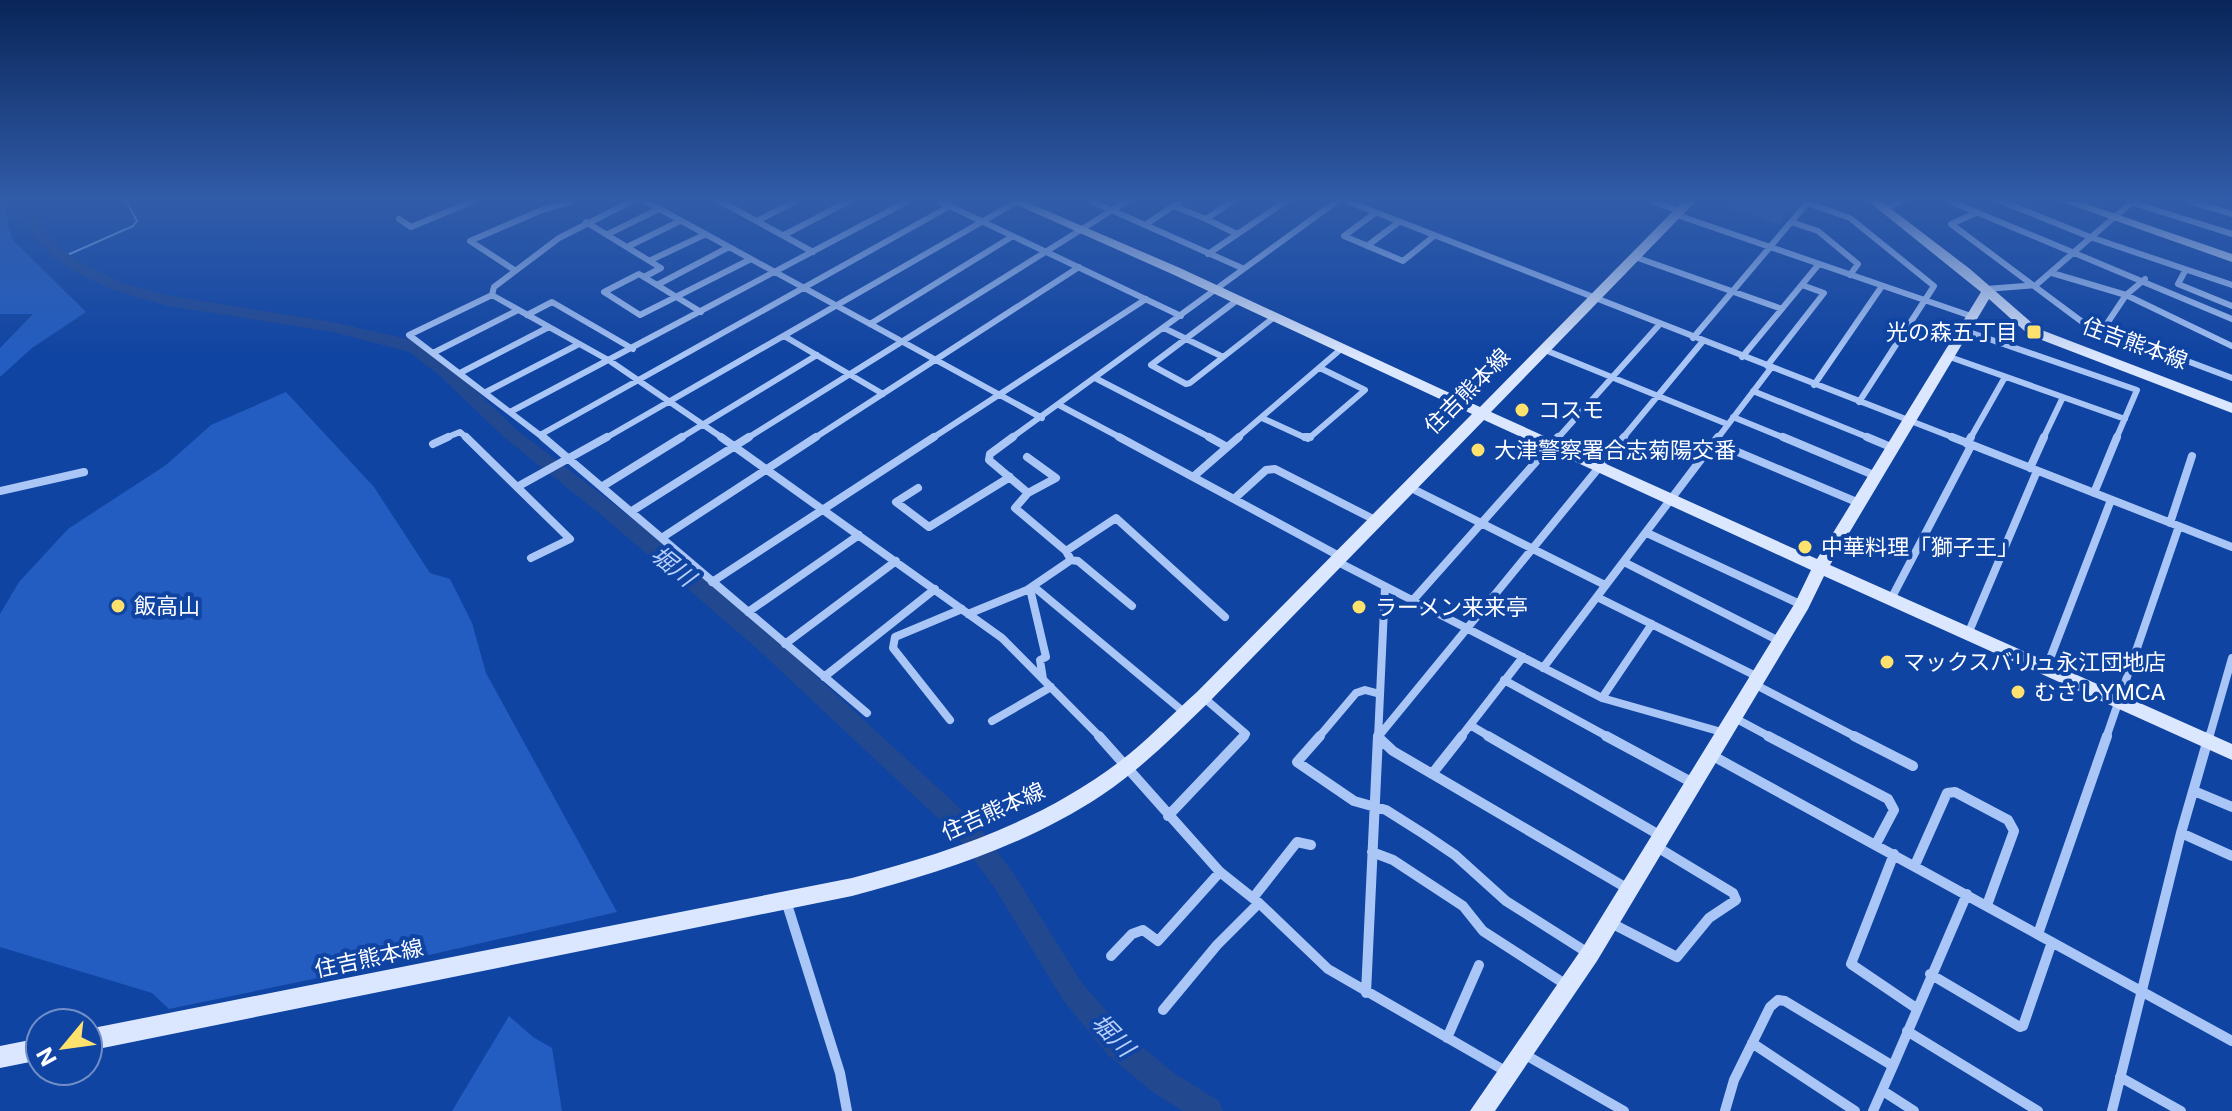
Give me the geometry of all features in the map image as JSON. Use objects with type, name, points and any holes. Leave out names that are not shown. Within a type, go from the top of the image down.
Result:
[{"type":"street","points":[[488,253],[513,269]]},
{"type":"street","points":[[492,295],[494,287],[535,253]]},
{"type":"street","points":[[640,253],[661,268],[644,277]]},
{"type":"street","points":[[651,260],[666,253]]},
{"type":"street","points":[[657,285],[718,253]]},
{"type":"street","points":[[740,253],[1042,418]]},
{"type":"street","points":[[512,411],[811,253]]},
{"type":"street","points":[[540,435],[866,253]]},
{"type":"street","points":[[517,487],[670,403],[928,253]]},
{"type":"street","points":[[870,324],[986,253]]},
{"type":"street","points":[[632,511],[1045,253]]},
{"type":"street","points":[[1048,253],[1181,316]]},
{"type":"street","points":[[1133,253],[1671,501],[2232,752]]},
{"type":"street","points":[[1028,493],[989,460],[990,454],[1263,253]]},
{"type":"street","points":[[1383,253],[1403,261],[1413,253]]},
{"type":"street","points":[[1477,253],[2232,547]]},
{"type":"street","name":"住吉熊本線","points":[[104,1037],[786,900],[918,870],[1002,840],[1078,800],[1127,767],[1203,697],[1639,253]]},
{"type":"street","points":[[1693,338],[1764,253]]},
{"type":"street","points":[[1786,253],[1925,300],[1967,323],[2137,390],[2094,493]]},
{"type":"street","points":[[1844,253],[1858,264],[1850,275]]},
{"type":"street","points":[[1859,402],[1934,286],[1893,253]]},
{"type":"street","name":"住吉熊本線","points":[[1940,253],[2020,321],[2047,339],[2229,403]]},
{"type":"street","points":[[1991,253],[2036,285],[2066,312],[2102,331],[2232,378]]},
{"type":"street","points":[[1481,1111],[1524,1054],[1590,954],[1713,756],[1754,680],[1802,605],[1820,567],[1987,290],[2036,285],[2072,253],[2145,279],[2232,319]]},
{"type":"street","points":[[2134,253],[2232,285]]},
{"type":"street","points":[[1208,254],[1242,268]]},
{"type":"street","points":[[1635,257],[1782,309]]},
{"type":"street","points":[[701,312],[678,298],[639,274],[604,292],[640,315],[678,298],[751,259]]},
{"type":"street","points":[[1742,357],[1819,264]]},
{"type":"street","points":[[663,537],[1079,267]]},
{"type":"street","points":[[2185,271],[2178,284],[2232,306]]},
{"type":"street","points":[[2052,273],[2126,295],[2232,346]]},
{"type":"street","points":[[2102,331],[2126,295],[2145,279]]},
{"type":"street","points":[[1543,668],[1824,293],[1802,285]]},
{"type":"street","points":[[1814,385],[1882,286]]},
{"type":"street","points":[[492,295],[610,361],[823,508],[1002,638],[1127,767],[1220,872],[1256,900],[1328,969],[1510,1073]]},
{"type":"street","points":[[492,295],[409,335],[512,411],[603,486],[867,713]]},
{"type":"street","points":[[712,582],[1146,299]]},
{"type":"street","points":[[1236,301],[1151,365],[1186,384],[1273,318]]},
{"type":"street","points":[[527,315],[552,302],[633,349]]},
{"type":"street","points":[[433,353],[518,310]]},
{"type":"street","points":[[1414,599],[1659,325]]},
{"type":"street","points":[[460,373],[549,327]]},
{"type":"street","points":[[1164,328],[1223,357]]},
{"type":"street","points":[[784,336],[883,394]]},
{"type":"street","points":[[1378,737],[1703,341]]},
{"type":"street","points":[[486,392],[579,344]]},
{"type":"street","points":[[1193,477],[1341,349]]},
{"type":"street","points":[[1545,350],[1659,396],[1876,476]]},
{"type":"street","points":[[603,486],[817,355]]},
{"type":"street","points":[[1947,356],[2125,419]]},
{"type":"street","points":[[1262,418],[1308,439],[1365,390],[1320,368]]},
{"type":"street","points":[[1891,599],[2005,377]]},
{"type":"street","points":[[1095,378],[1227,447]]},
{"type":"street","points":[[1753,391],[1893,448]]},
{"type":"street","points":[[1968,634],[2063,397]]},
{"type":"street","points":[[1059,405],[1234,499],[1385,587],[1414,599],[1602,698],[1729,725],[1888,799],[1894,810],[1876,844]]},
{"type":"street","points":[[433,444],[460,432],[570,539],[531,558]]},
{"type":"street","points":[[1714,442],[1859,503]]},
{"type":"street","points":[[2038,934],[2117,701],[2174,524],[2192,456]]},
{"type":"street","points":[[1027,457],[1056,478],[1028,493],[1015,508],[1066,551],[1071,560]]},
{"type":"street","points":[[1234,499],[1266,470],[1275,469],[1377,521]]},
{"type":"street","points":[[0,491],[84,472]]},
{"type":"street","points":[[918,488],[896,502],[929,527],[1010,477]]},
{"type":"street","points":[[1409,487],[1605,585]]},
{"type":"street","points":[[2046,669],[2111,500]]},
{"type":"street","points":[[1066,551],[1116,518],[1190,590],[1225,617]]},
{"type":"street","points":[[1647,533],[1802,605]]},
{"type":"street","points":[[748,612],[859,535]]},
{"type":"street","points":[[950,720],[893,648],[895,637],[1030,588],[1071,560],[1078,561],[1108,592],[1132,606]]},
{"type":"street","points":[[785,644],[896,561]]},
{"type":"street","points":[[1624,562],[1779,641]]},
{"type":"street","points":[[1366,993],[1385,587]]},
{"type":"street","points":[[1030,588],[1046,657],[1040,660],[1043,679]]},
{"type":"street","points":[[1030,588],[1185,713]]},
{"type":"street","points":[[824,677],[935,589]]},
{"type":"street","points":[[1597,597],[1913,766]]},
{"type":"street","points":[[1602,698],[1652,624]]},
{"type":"street","points":[[1432,774],[1523,657]]},
{"type":"street","points":[[2112,1111],[2181,833],[2232,658]]},
{"type":"street","points":[[1504,680],[1695,784]]},
{"type":"street","points":[[992,721],[1051,687]]},
{"type":"street","points":[[1380,694],[1365,690],[1356,693],[1297,762],[1354,801],[1386,810],[1424,834],[1455,855],[1524,914],[1590,954]]},
{"type":"street","points":[[1168,816],[1246,734],[1203,697]]},
{"type":"street","points":[[1470,725],[1659,842],[1733,893],[1736,900],[1709,918],[1677,957],[1609,923]]},
{"type":"street","points":[[1378,737],[1393,751],[1630,890]]},
{"type":"street","points":[[1713,756],[2232,1041]]},
{"type":"street","points":[[2194,791],[2232,807]]},
{"type":"street","points":[[1915,865],[1947,793],[1955,792],[2008,820],[2014,831],[1987,905]]},
{"type":"street","points":[[2181,833],[2232,856]]},
{"type":"street","points":[[1163,1010],[1256,900],[1297,842],[1311,845]]},
{"type":"street","points":[[1372,852],[1393,860],[1463,906],[1483,931],[1568,986]]},
{"type":"street","points":[[1894,854],[1851,964],[1916,1008]]},
{"type":"street","points":[[1111,956],[1132,934],[1143,930],[1158,941],[1220,872]]},
{"type":"street","points":[[1873,1111],[1967,894]]},
{"type":"street","points":[[786,900],[840,1073],[847,1111]]},
{"type":"street","points":[[1930,974],[2020,1027],[2023,1026],[2052,942]]},
{"type":"street","points":[[1447,1038],[1479,965]]},
{"type":"street","points":[[1725,1111],[1734,1080],[1773,1003],[1785,1001],[1893,1066]]},
{"type":"street","points":[[1907,1031],[2038,1111]]},
{"type":"street","points":[[1752,1043],[1855,1111]]},
{"type":"street","points":[[0,1057],[24,1052]]},
{"type":"street","points":[[1524,1054],[1624,1111]]},
{"type":"street","points":[[2120,1077],[2181,1111]]},
{"type":"street","points":[[1883,1091],[1914,1111]]},
{"type":"shaded area","points":[[0,253],[26,253],[86,312],[32,348],[0,377],[0,348],[33,314],[0,314]]},
{"type":"shaded area","points":[[286,392],[374,487],[430,573],[450,579],[472,623],[486,673],[617,912],[169,1009],[152,993],[0,947],[0,614],[19,582],[68,529],[166,465],[211,425]]},
{"type":"shaded area","points":[[509,1016],[533,1037],[552,1048],[562,1111],[452,1111]]},
{"type":"waterway","name":"堀川","points":[[59,253],[75,266],[114,285],[168,301],[333,327],[415,348],[446,372],[511,434],[612,513],[760,638],[908,773],[966,829],[1005,882],[1072,991],[1118,1045],[1164,1083],[1209,1111]]},
{"type":"waterway","points":[[63,257],[72,253]]},
{"type":"place","name":"光の森五丁目","points":[[2034,332]]},
{"type":"place","name":"コスモ","points":[[1522,410]]},
{"type":"place","name":"大津警察署合志菊陽交番","points":[[1478,450]]},
{"type":"place","name":"中華料理「獅子王」","points":[[1805,547]]},
{"type":"place","name":"飯高山","points":[[118,606]]},
{"type":"place","name":"ラーメン来来亭","points":[[1359,607]]},
{"type":"place","name":"マックスバリュ永江団地店","points":[[1887,662]]},
{"type":"place","name":"むさしYMCA","points":[[2018,692]]}]
